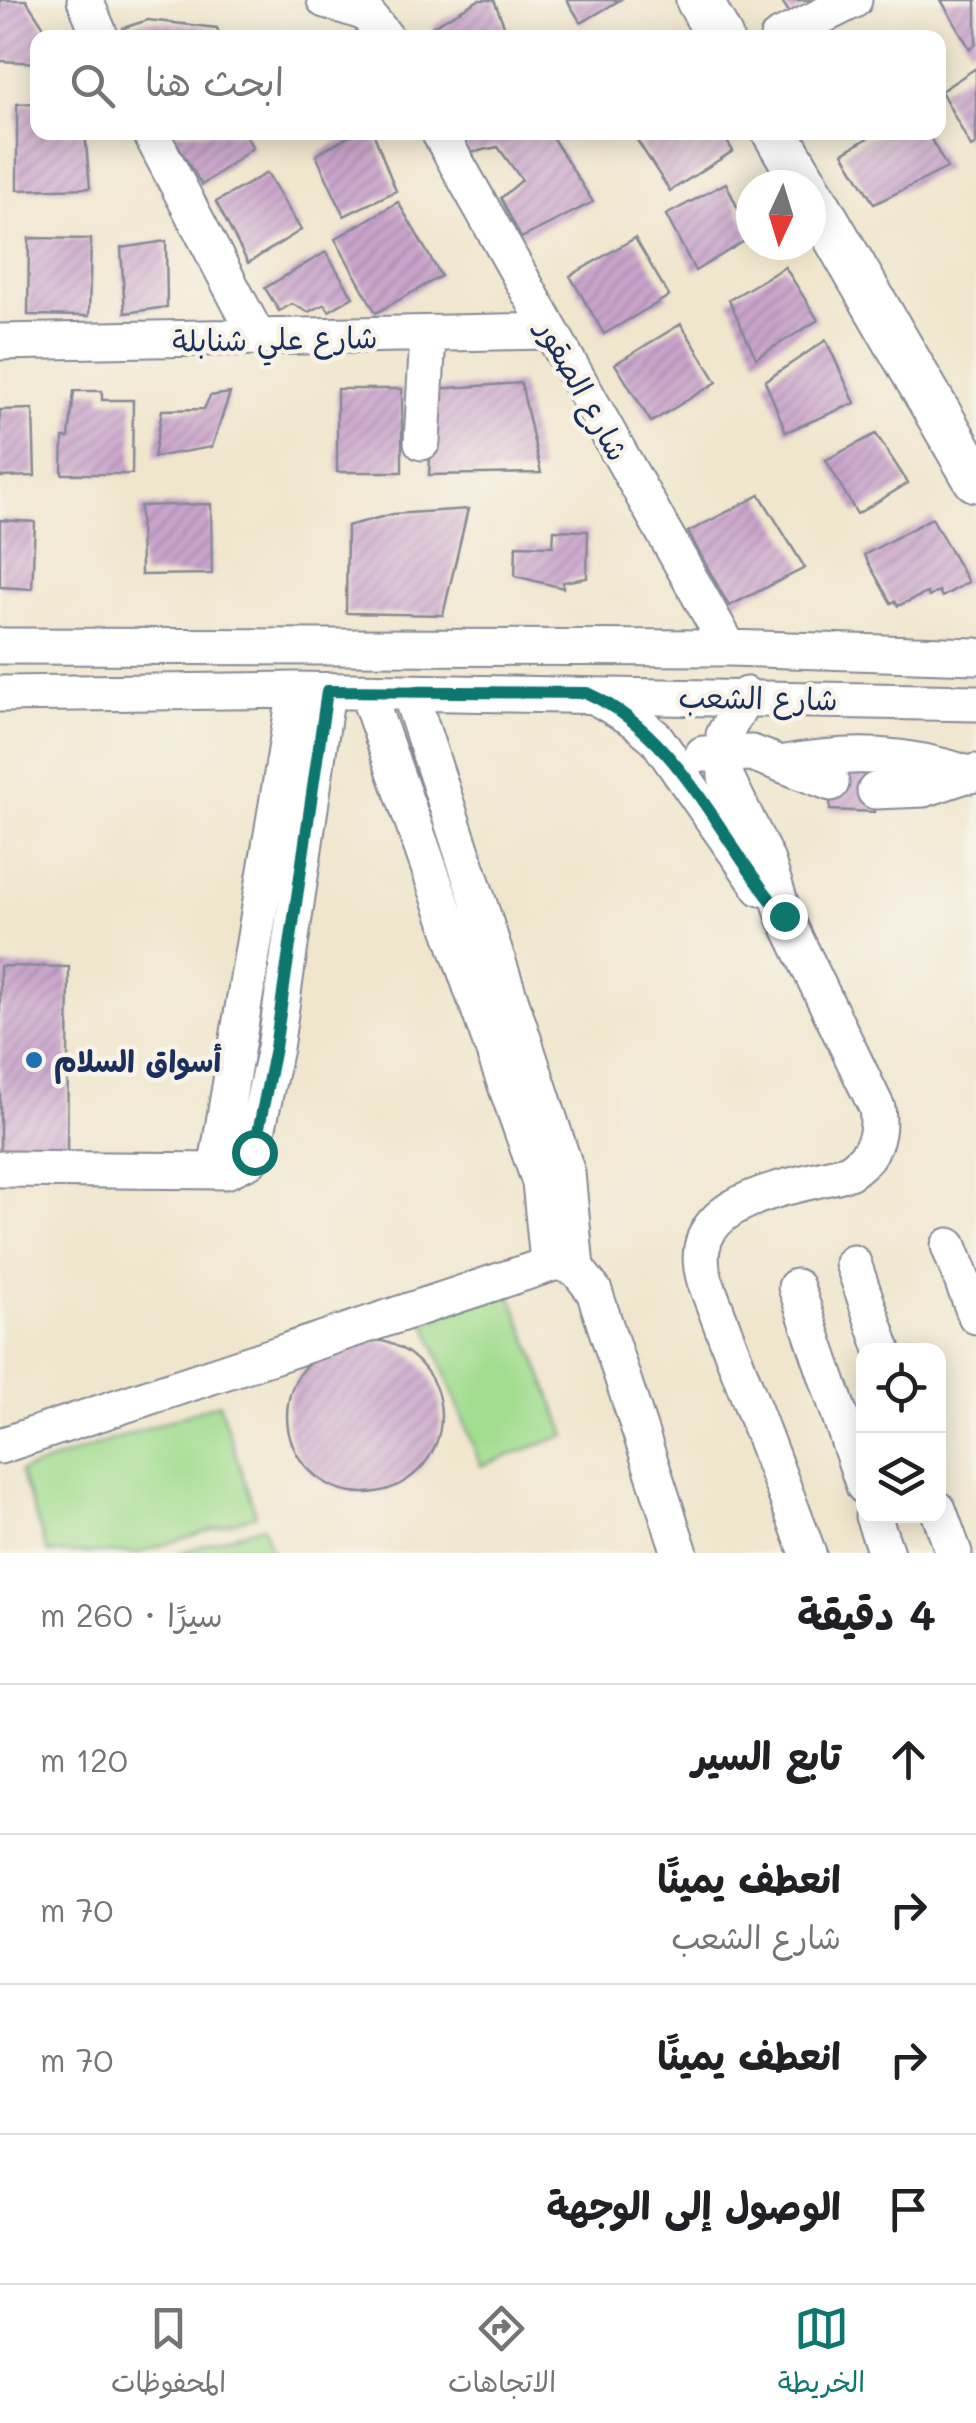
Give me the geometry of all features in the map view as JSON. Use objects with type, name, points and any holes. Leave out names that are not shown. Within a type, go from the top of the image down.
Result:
[{"type":"main road","points":[[699,0],[716,30]]},
{"type":"main road","points":[[780,140],[797,170]]},
{"type":"main road","points":[[826,220],[976,479]]},
{"type":"street","points":[[85,0],[98,30]]},
{"type":"street","points":[[325,0],[366,13],[380,30]]},
{"type":"street","points":[[794,30],[854,0]]},
{"type":"street","points":[[154,140],[258,338]]},
{"type":"street","name":"شارع الصقور","points":[[444,140],[729,648]]},
{"type":"street","name":"شارع علي شنابلة","points":[[0,342],[551,331]]},
{"type":"street","points":[[422,442],[428,336]]},
{"type":"street","name":"شارع الشعب","points":[[0,646],[729,648],[976,656]]},
{"type":"street","points":[[216,1171],[246,992],[311,691]]},
{"type":"street","points":[[0,1169],[236,1170],[254,1152],[283,992],[311,691]]},
{"type":"street","points":[[368,692],[546,1156]]},
{"type":"street","points":[[410,693],[546,1156],[540,1182],[562,1265],[594,1291],[680,1553]]},
{"type":"street","points":[[587,693],[635,720],[672,760],[784,916]]},
{"type":"street","name":"شارع الشعب","points":[[0,694],[587,693],[976,703]]},
{"type":"street","points":[[746,696],[728,721],[723,751],[726,777],[767,861],[784,916],[877,1108],[878,1138],[872,1152],[849,1172],[725,1210],[708,1228],[700,1254],[705,1282],[808,1553]]},
{"type":"street","points":[[672,760],[723,751],[752,753],[831,783]]},
{"type":"street","points":[[786,763],[879,754],[973,774]]},
{"type":"street","points":[[875,791],[924,789],[973,774]]},
{"type":"street","points":[[246,992],[283,992]]},
{"type":"street","points":[[238,1048],[275,1048]]},
{"type":"street","points":[[948,1246],[976,1316]]},
{"type":"street","points":[[852,1263],[881,1343]]},
{"type":"street","points":[[0,1446],[562,1265]]},
{"type":"street","points":[[796,1287],[856,1463]]},
{"type":"street","points":[[875,1523],[886,1553]]},
{"type":"street","points":[[943,1523],[954,1553]]},
{"type":"green space","points":[[509,1291],[566,1435],[481,1466],[425,1320]]},
{"type":"green space","points":[[219,1403],[256,1515],[139,1553],[48,1553],[20,1472]]},
{"type":"green space","points":[[263,1526],[272,1553],[178,1553]]},
{"type":"building","points":[[0,0],[26,0],[46,30],[30,30],[30,63],[0,61]]},
{"type":"building","points":[[479,0],[494,0],[506,30],[435,30],[433,26]]},
{"type":"building","points":[[567,0],[620,0],[581,23]]},
{"type":"building","points":[[781,0],[816,0],[791,15]]},
{"type":"building","points":[[941,0],[976,0],[976,44],[970,49]]},
{"type":"building","points":[[148,20],[218,30],[124,30]]},
{"type":"building","points":[[976,68],[976,144],[971,147],[946,100],[946,88]]},
{"type":"building","points":[[30,103],[30,140],[86,140],[90,188],[17,190],[17,104]]},
{"type":"building","points":[[174,140],[248,140],[253,148],[202,185]]},
{"type":"building","points":[[342,140],[376,140],[396,191],[344,216],[316,155]]},
{"type":"building","points":[[462,140],[554,140],[593,202],[521,238],[501,198],[522,180],[498,147],[468,153]]},
{"type":"building","points":[[637,140],[726,140],[733,151],[670,191]]},
{"type":"building","points":[[865,140],[931,140],[947,168],[874,204],[843,153]]},
{"type":"building","points":[[267,173],[301,230],[248,263],[216,202]]},
{"type":"building","points":[[726,183],[736,205],[736,246],[695,271],[666,215]]},
{"type":"building","points":[[398,202],[441,276],[376,313],[335,239]]},
{"type":"building","points":[[29,238],[91,239],[89,316],[28,315]]},
{"type":"building","points":[[635,238],[669,296],[604,334],[570,276]]},
{"type":"building","points":[[166,241],[167,307],[125,313],[121,248]]},
{"type":"building","points":[[326,252],[353,297],[329,311],[325,304],[308,312],[292,304],[279,311],[265,288]]},
{"type":"building","points":[[785,267],[818,320],[756,358],[729,300]]},
{"type":"building","points":[[681,324],[717,382],[651,422],[615,364]]},
{"type":"building","points":[[826,340],[855,403],[786,432],[765,381]]},
{"type":"building","points":[[521,383],[541,473],[429,475],[434,389]]},
{"type":"building","points":[[337,389],[402,389],[402,472],[337,472]]},
{"type":"building","points":[[74,391],[102,391],[102,400],[133,400],[132,474],[62,474],[63,438],[69,438]]},
{"type":"building","points":[[230,393],[212,447],[154,457],[162,410],[204,409],[210,396]]},
{"type":"building","points":[[33,409],[35,476],[0,477],[0,410]]},
{"type":"building","points":[[876,434],[908,483],[857,514],[826,460]]},
{"type":"building","points":[[760,495],[805,568],[729,606],[688,532]]},
{"type":"building","points":[[211,504],[212,574],[141,575],[140,506]]},
{"type":"building","points":[[468,509],[443,615],[346,613],[347,526],[393,514]]},
{"type":"building","points":[[932,518],[968,582],[942,597],[939,591],[898,606],[895,601],[891,603],[864,555]]},
{"type":"building","points":[[0,520],[35,522],[32,589],[0,587]]},
{"type":"building","points":[[554,530],[588,531],[587,578],[563,582],[563,588],[515,576],[516,545],[553,546]]},
{"type":"building","points":[[832,765],[876,767],[874,812],[830,810]]},
{"type":"building","name":"أسواق السلام","points":[[0,966],[69,967],[67,1154],[0,1153]]},
{"type":"building","points":[[364,1339],[394,1345],[419,1361],[435,1386],[441,1416],[435,1446],[419,1471],[394,1487],[364,1493],[334,1487],[309,1471],[293,1446],[287,1416],[293,1386],[309,1361],[334,1345]]},
{"type":"place","name":"أسواق السلام","points":[[34,1060]]},
{"type":"route","points":[[254,1152],[275,1048],[327,691],[587,693],[612,704],[656,738],[752,877],[784,916]]}]
